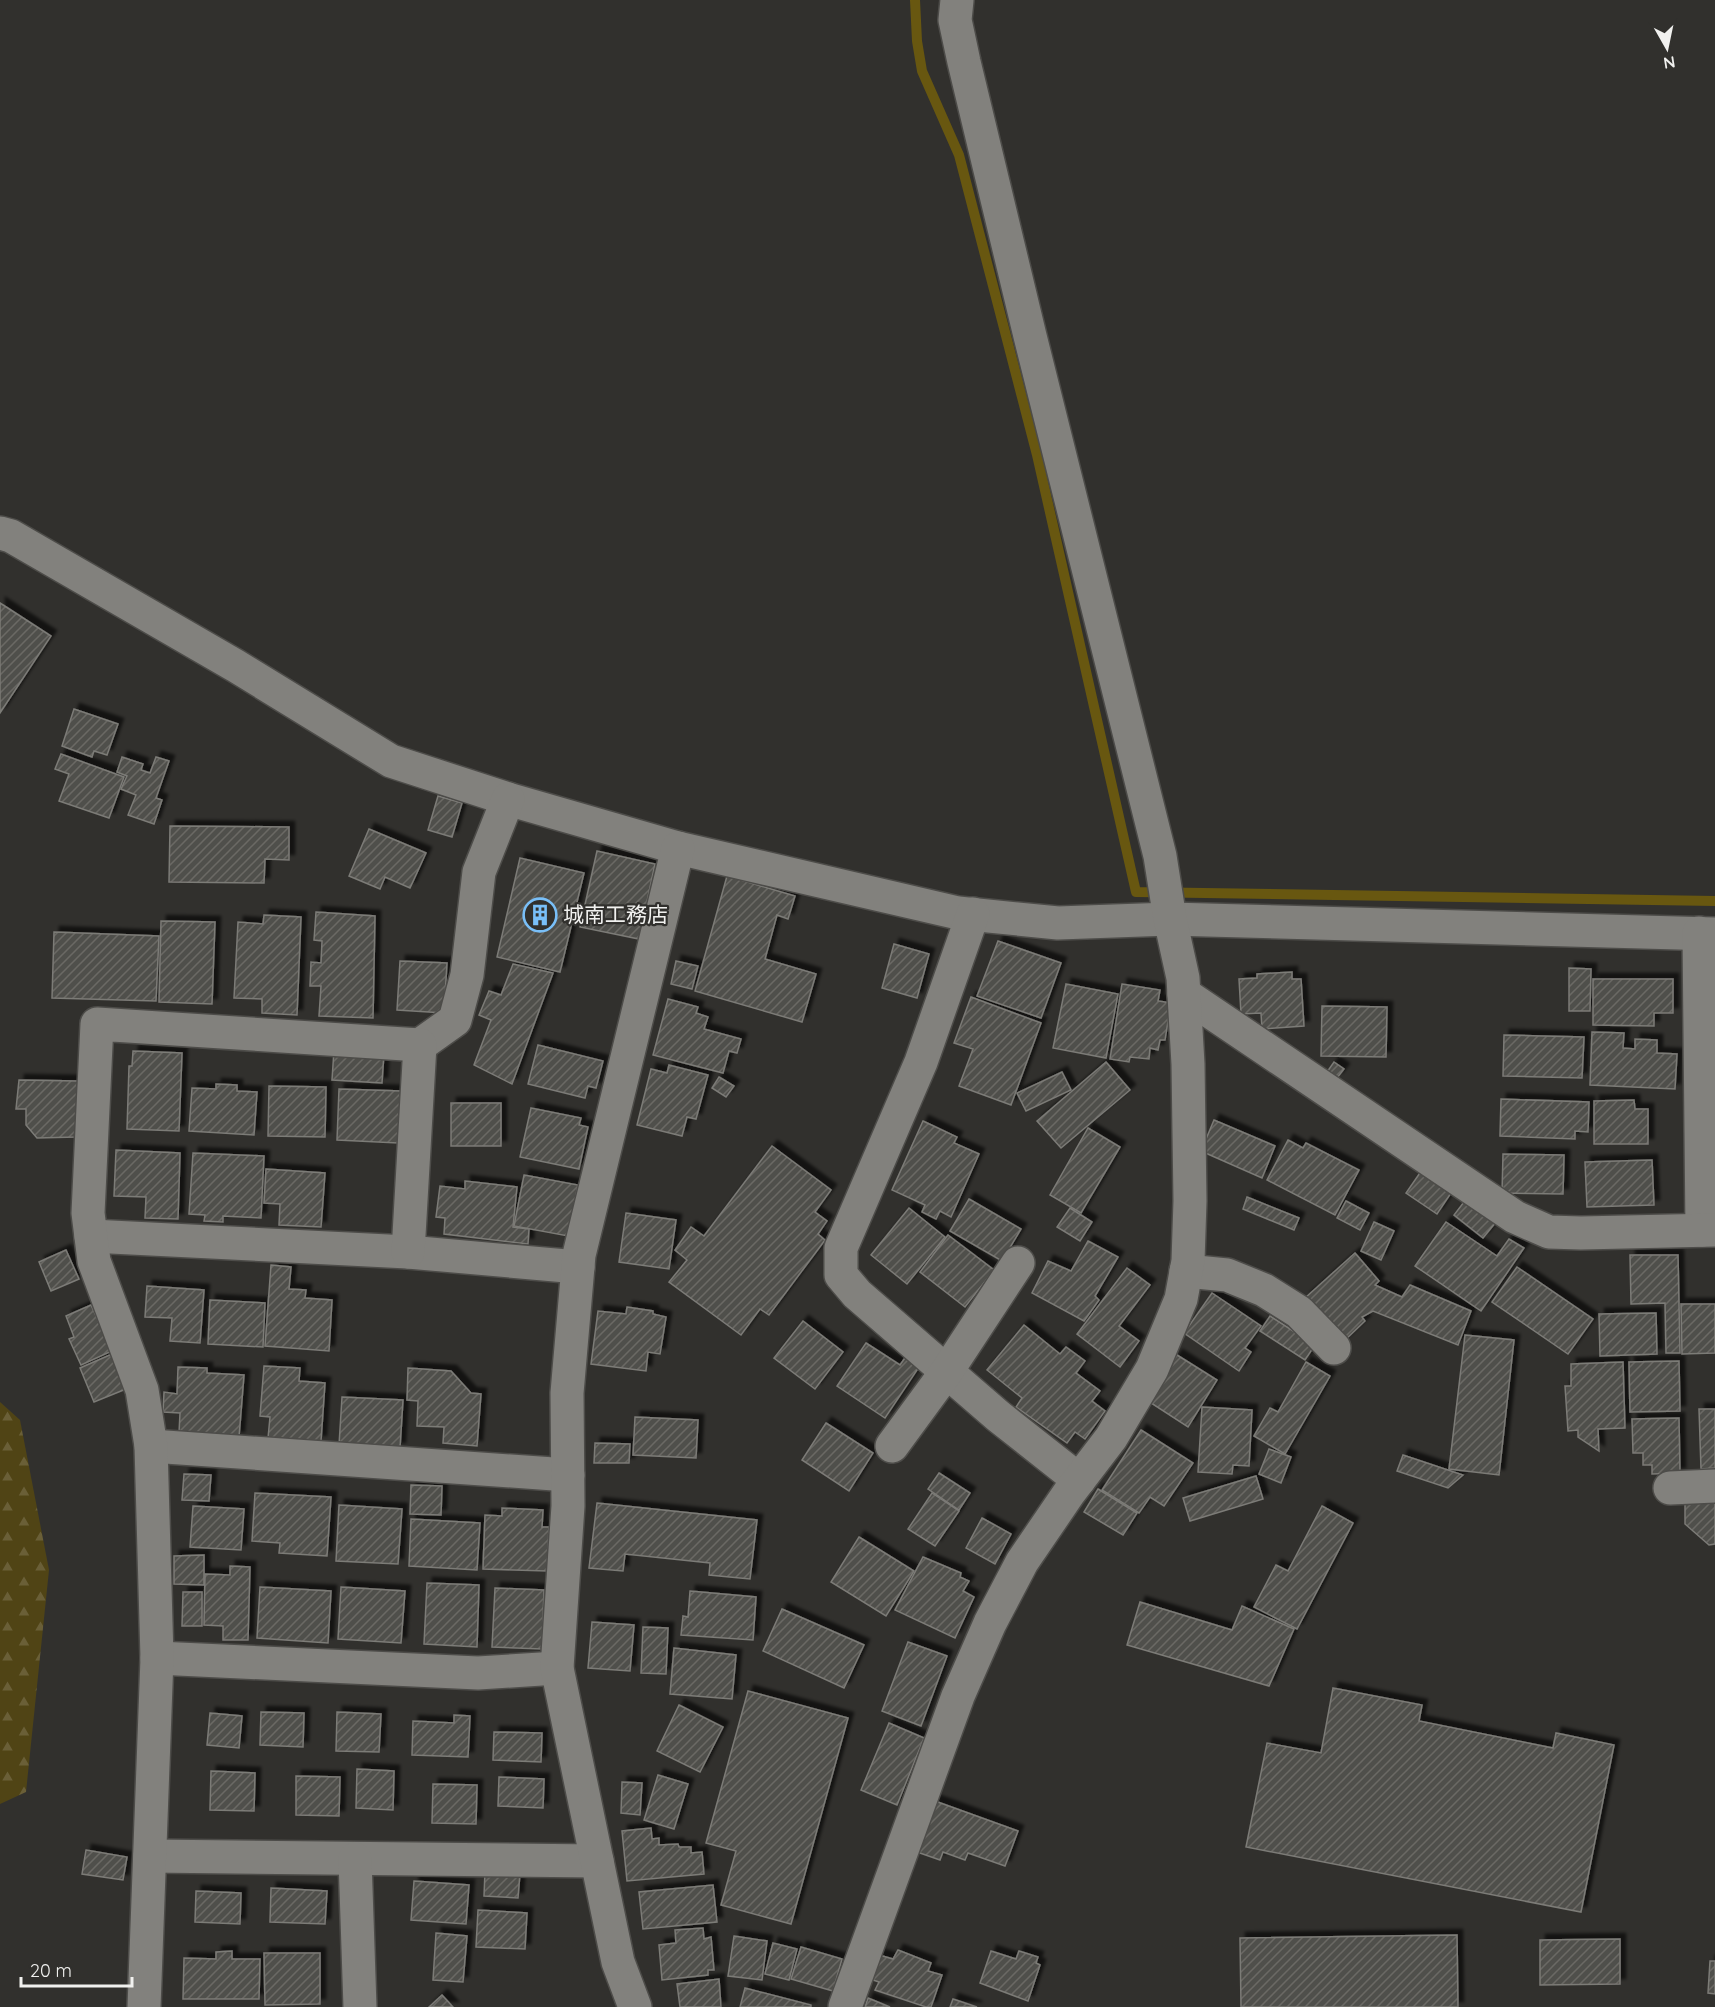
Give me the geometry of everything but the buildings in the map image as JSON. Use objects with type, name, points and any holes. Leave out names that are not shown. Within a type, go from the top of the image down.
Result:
[{"type":"street","points":[[845,2007],[958,1696],[990,1623],[1022,1562],[1111,1438],[1152,1369],[1181,1299],[1188,1261],[1190,1201],[1188,1064],[1183,978],[1170,920],[1160,856],[964,62],[955,20],[957,0]]},
{"type":"street","points":[[0,533],[11,536],[236,666],[391,761],[508,799],[678,848],[958,913],[1058,923],[1170,920],[1707,934],[1709,1230],[1549,1232],[1515,1217],[1184,994]]},
{"type":"street","points":[[144,2007],[157,1658],[151,1446],[142,1390],[94,1262],[88,1213],[97,1024],[420,1045],[455,1020],[466,975],[479,872],[508,799]]},
{"type":"street","points":[[635,2007],[618,1962],[557,1668],[568,1506],[567,1393],[579,1255],[678,848]]},
{"type":"street","points":[[973,914],[921,1062],[841,1248],[841,1275],[857,1294],[998,1416],[1079,1480]]},
{"type":"street","points":[[408,1252],[420,1045]]},
{"type":"street","points":[[91,1236],[408,1252],[578,1267]]},
{"type":"street","points":[[891,1446],[947,1371],[1018,1263]]},
{"type":"street","points":[[1186,1271],[1227,1275],[1264,1290],[1299,1312],[1334,1348]]},
{"type":"street","points":[[151,1446],[568,1475]]},
{"type":"street","points":[[1670,1488],[1715,1486]]},
{"type":"street","points":[[157,1658],[478,1673],[557,1668]]},
{"type":"street","points":[[150,1856],[597,1861]]},
{"type":"street","points":[[355,1859],[360,2007]]},
{"type":"green space","points":[[0,1402],[20,1420],[49,1570],[26,1792],[0,1804]]},
{"type":"waterway","points":[[915,0],[917,41],[922,71],[959,155],[1037,455],[1136,892],[1715,901]]},
{"type":"place","name":"城南工務店","points":[[540,915]]}]
